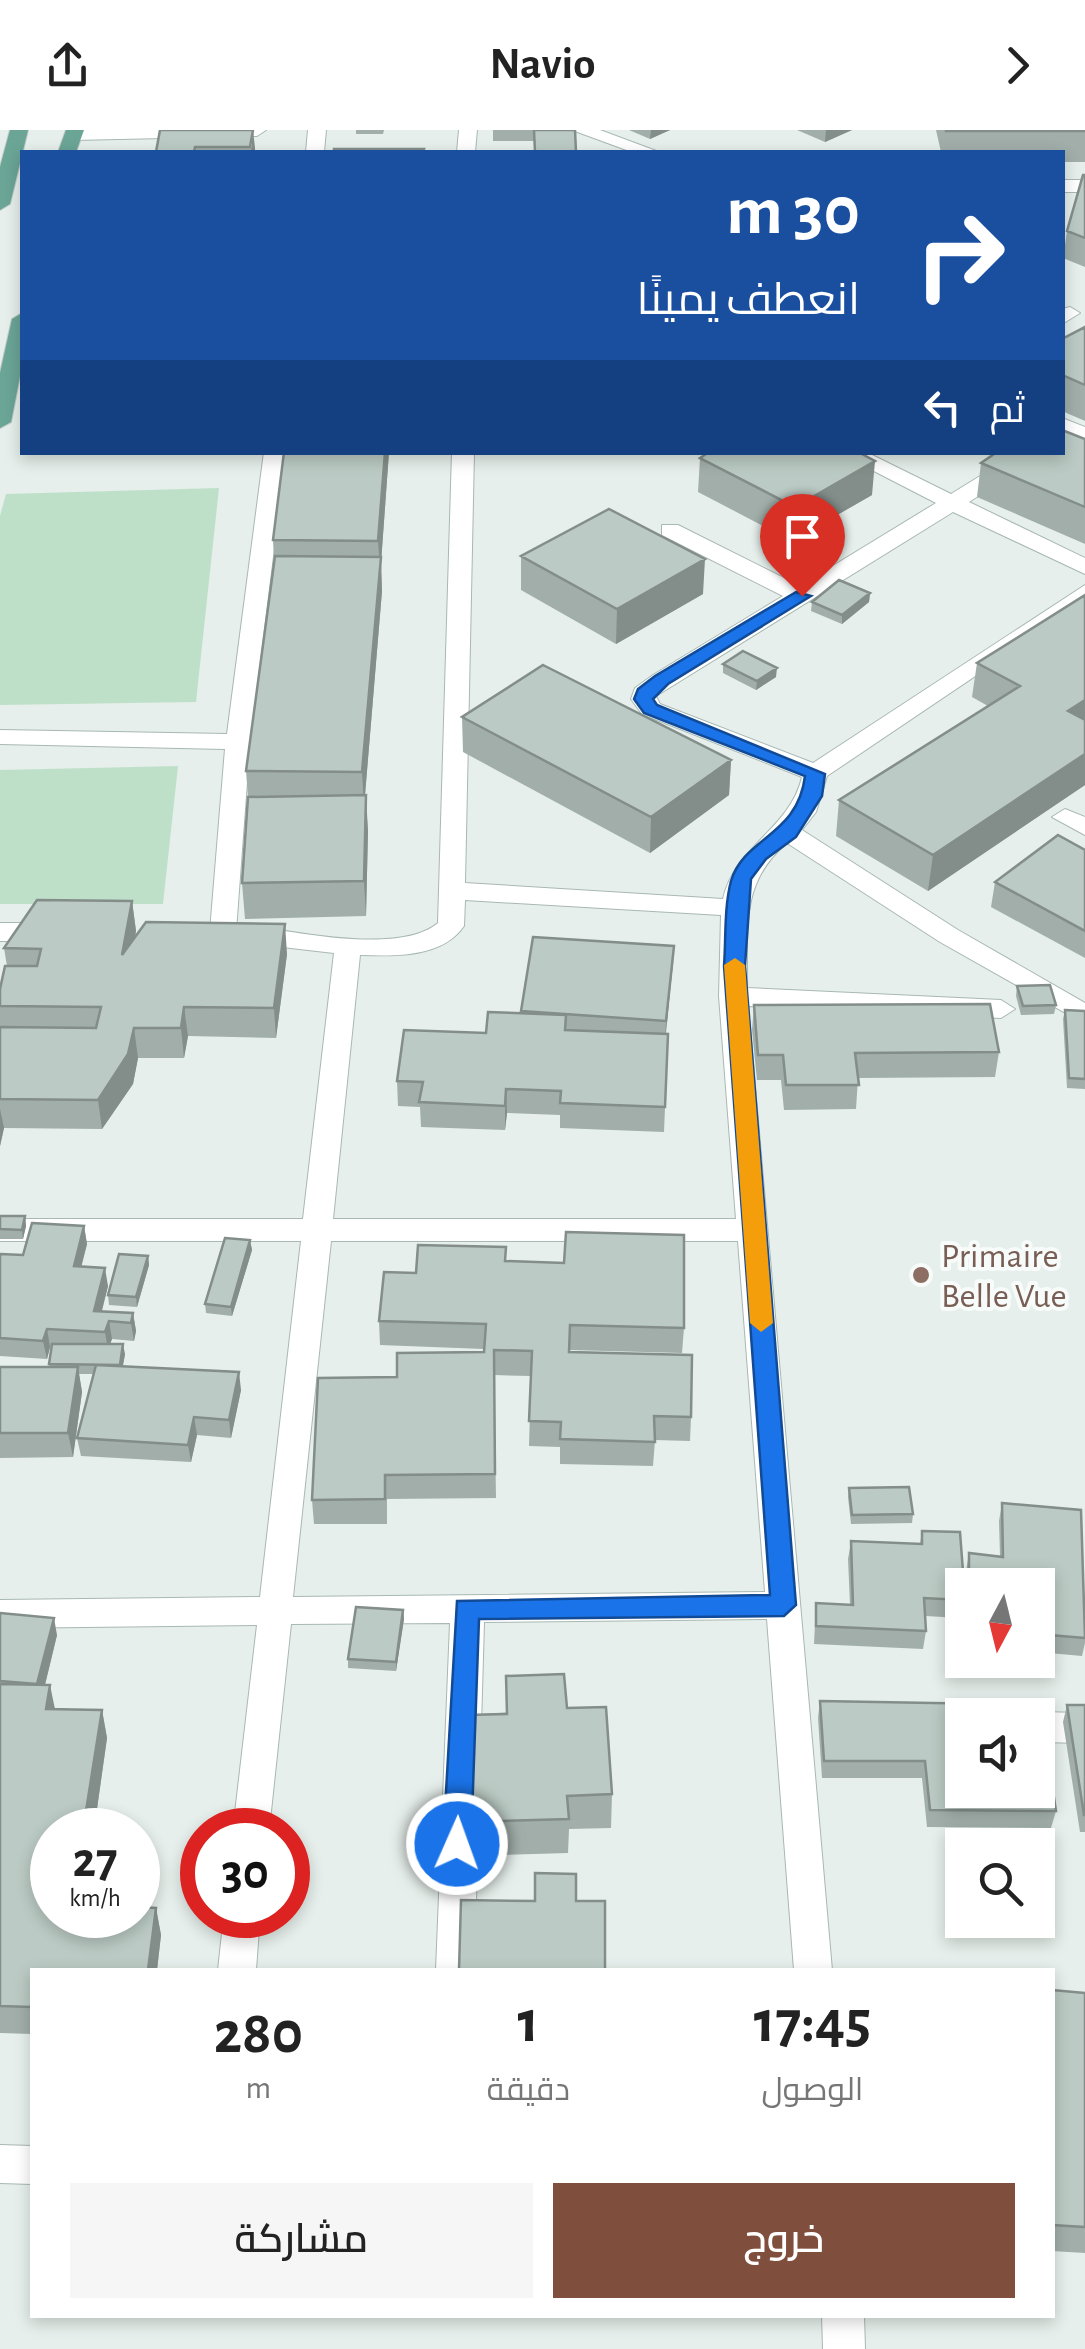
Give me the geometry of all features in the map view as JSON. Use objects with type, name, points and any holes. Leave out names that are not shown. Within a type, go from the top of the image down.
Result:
[{"type":"main road","points":[[0,204],[20,130]]},
{"type":"main road","points":[[0,422],[20,328]]},
{"type":"street","points":[[72,139],[258,130]]},
{"type":"street","points":[[581,130],[644,150]]},
{"type":"street","points":[[275,455],[213,931],[348,945],[426,944],[444,936],[451,926],[463,455]]},
{"type":"street","points":[[854,455],[1085,567]]},
{"type":"street","points":[[815,774],[651,709],[643,699],[644,693],[1030,455]]},
{"type":"street","points":[[670,530],[802,596]]},
{"type":"street","points":[[815,774],[1085,592]]},
{"type":"street","points":[[0,737],[238,742]]},
{"type":"street","points":[[813,1968],[734,996],[737,908],[742,879],[759,854],[789,833],[813,796],[815,774]]},
{"type":"street","points":[[789,833],[949,936],[1085,1015]]},
{"type":"street","points":[[452,891],[737,908]]},
{"type":"street","points":[[0,932],[93,932]]},
{"type":"street","points":[[252,1808],[348,945]]},
{"type":"street","points":[[734,996],[1001,1009]]},
{"type":"street","points":[[0,1230],[754,1230]]},
{"type":"street","points":[[0,1614],[784,1605]]},
{"type":"street","points":[[455,1968],[466,1608]]},
{"type":"street","points":[[793,1719],[831,1720]]},
{"type":"street","points":[[1055,1727],[1085,1728]]},
{"type":"street","points":[[237,1968],[240,1938]]},
{"type":"street","points":[[0,2164],[30,2165]]},
{"type":"street","points":[[843,2318],[844,2349]]},
{"type":"green space","points":[[219,488],[196,702],[0,705],[0,516],[6,494]]},
{"type":"green space","points":[[178,766],[163,904],[0,904],[0,770]]},
{"type":"building","points":[[160,130],[253,130],[250,147],[156,150]]},
{"type":"building","points":[[534,130],[575,130],[576,150],[535,150]]},
{"type":"building","points":[[1085,130],[1085,131],[946,131]]},
{"type":"building","points":[[334,149],[424,149],[424,150]]},
{"type":"building","points":[[1085,175],[1085,238],[1067,231]]},
{"type":"building","points":[[1085,327],[1085,385],[1065,376],[1065,337]]},
{"type":"building","points":[[1065,431],[1085,439],[1085,507],[981,463],[993,455],[1065,455]]},
{"type":"building","points":[[284,455],[385,455],[378,541],[273,540]]},
{"type":"building","points":[[864,455],[875,461],[795,507],[700,458]]},
{"type":"building","points":[[609,509],[705,559],[617,609],[521,556]]},
{"type":"building","points":[[275,556],[381,557],[362,772],[246,771]]},
{"type":"building","points":[[839,580],[870,593],[842,615],[812,602]]},
{"type":"building","points":[[1085,595],[1085,700],[1068,711],[1085,720],[1085,754],[933,855],[839,800],[1020,686],[977,663]]},
{"type":"building","points":[[743,651],[777,668],[757,681],[723,664]]},
{"type":"building","points":[[543,665],[731,760],[651,817],[462,717]]},
{"type":"building","points":[[366,795],[364,881],[242,883],[248,797]]},
{"type":"building","points":[[1058,835],[1085,850],[1085,931],[995,882]]},
{"type":"building","points":[[37,900],[132,901],[122,955],[146,922],[285,924],[274,1008],[184,1007],[181,1028],[134,1028],[128,1054],[98,1100],[0,1099],[0,1027],[96,1028],[101,1007],[0,1006],[5,966],[37,966],[41,949],[4,948]]},
{"type":"building","points":[[533,937],[674,946],[666,1021],[521,1011]]},
{"type":"building","points":[[1050,985],[1056,1005],[1023,1006],[1017,986]]},
{"type":"building","points":[[990,1004],[999,1052],[855,1053],[859,1085],[786,1085],[783,1055],[758,1055],[754,1005]]},
{"type":"building","points":[[1065,1010],[1085,1011],[1085,1079],[1069,1078]]},
{"type":"building","points":[[488,1012],[566,1015],[565,1030],[668,1034],[665,1107],[560,1103],[561,1091],[506,1089],[505,1106],[419,1102],[423,1082],[397,1081],[404,1030],[486,1033]]},
{"type":"building","points":[[0,1216],[25,1216],[22,1230],[0,1229]]},
{"type":"building","points":[[32,1223],[84,1226],[74,1266],[105,1268],[94,1311],[133,1313],[131,1323],[109,1321],[105,1332],[47,1329],[43,1341],[0,1338],[0,1254],[23,1255]]},
{"type":"building","points":[[566,1232],[684,1235],[684,1328],[570,1325],[569,1352],[692,1355],[691,1417],[654,1416],[655,1442],[560,1439],[561,1422],[529,1421],[532,1351],[494,1350],[495,1474],[385,1475],[385,1499],[312,1500],[318,1378],[397,1377],[397,1353],[484,1352],[486,1324],[379,1321],[384,1272],[416,1273],[418,1245],[506,1247],[505,1261],[564,1263]]},
{"type":"building","points":[[225,1238],[250,1240],[231,1307],[205,1304]]},
{"type":"building","points":[[119,1254],[148,1256],[136,1297],[108,1295]]},
{"type":"building","points":[[52,1344],[123,1344],[120,1365],[49,1364]]},
{"type":"building","points":[[96,1365],[239,1372],[229,1420],[194,1417],[188,1445],[77,1438]]},
{"type":"building","points":[[0,1367],[78,1367],[68,1433],[0,1433]]},
{"type":"building","points":[[909,1487],[913,1514],[852,1515],[849,1488]]},
{"type":"building","points":[[1002,1503],[1081,1510],[1085,1638],[1055,1635],[1055,1568],[969,1568],[969,1553],[1003,1557]]},
{"type":"building","points":[[922,1531],[960,1532],[963,1568],[945,1568],[945,1599],[924,1598],[926,1631],[816,1626],[816,1603],[853,1605],[851,1541],[922,1544]]},
{"type":"building","points":[[356,1607],[403,1610],[396,1662],[348,1659]]},
{"type":"building","points":[[0,1613],[54,1618],[37,1684],[0,1681]]},
{"type":"building","points":[[564,1674],[567,1708],[606,1707],[612,1794],[567,1796],[569,1819],[470,1822],[467,1715],[507,1714],[506,1676]]},
{"type":"building","points":[[0,1684],[50,1685],[46,1709],[102,1710],[86,1808],[30,1808],[30,1938],[152,1938],[148,1968],[30,1968],[30,2007],[0,2006]]},
{"type":"building","points":[[820,1701],[945,1703],[945,1808],[1055,1808],[1055,1804],[1056,1811],[930,1810],[925,1761],[824,1761]]},
{"type":"building","points":[[1067,1705],[1085,1705],[1085,1815],[1084,1815]]},
{"type":"building","points":[[535,1873],[576,1874],[576,1901],[605,1901],[605,1968],[459,1968],[461,1900],[535,1901]]},
{"type":"building","points":[[1055,1990],[1085,1993],[1085,2227],[1055,2225]]},
{"type":"slow traffic","points":[[735,965],[734,996],[761,1323]]},
{"type":"place","name":"Primaire Belle Vue","points":[[921,1275]]},
{"type":"route","points":[[457,1844],[466,1608],[784,1605],[734,966],[742,879],[759,854],[789,833],[813,796],[815,774],[651,709],[643,699],[644,693],[662,680],[802,596]]}]
